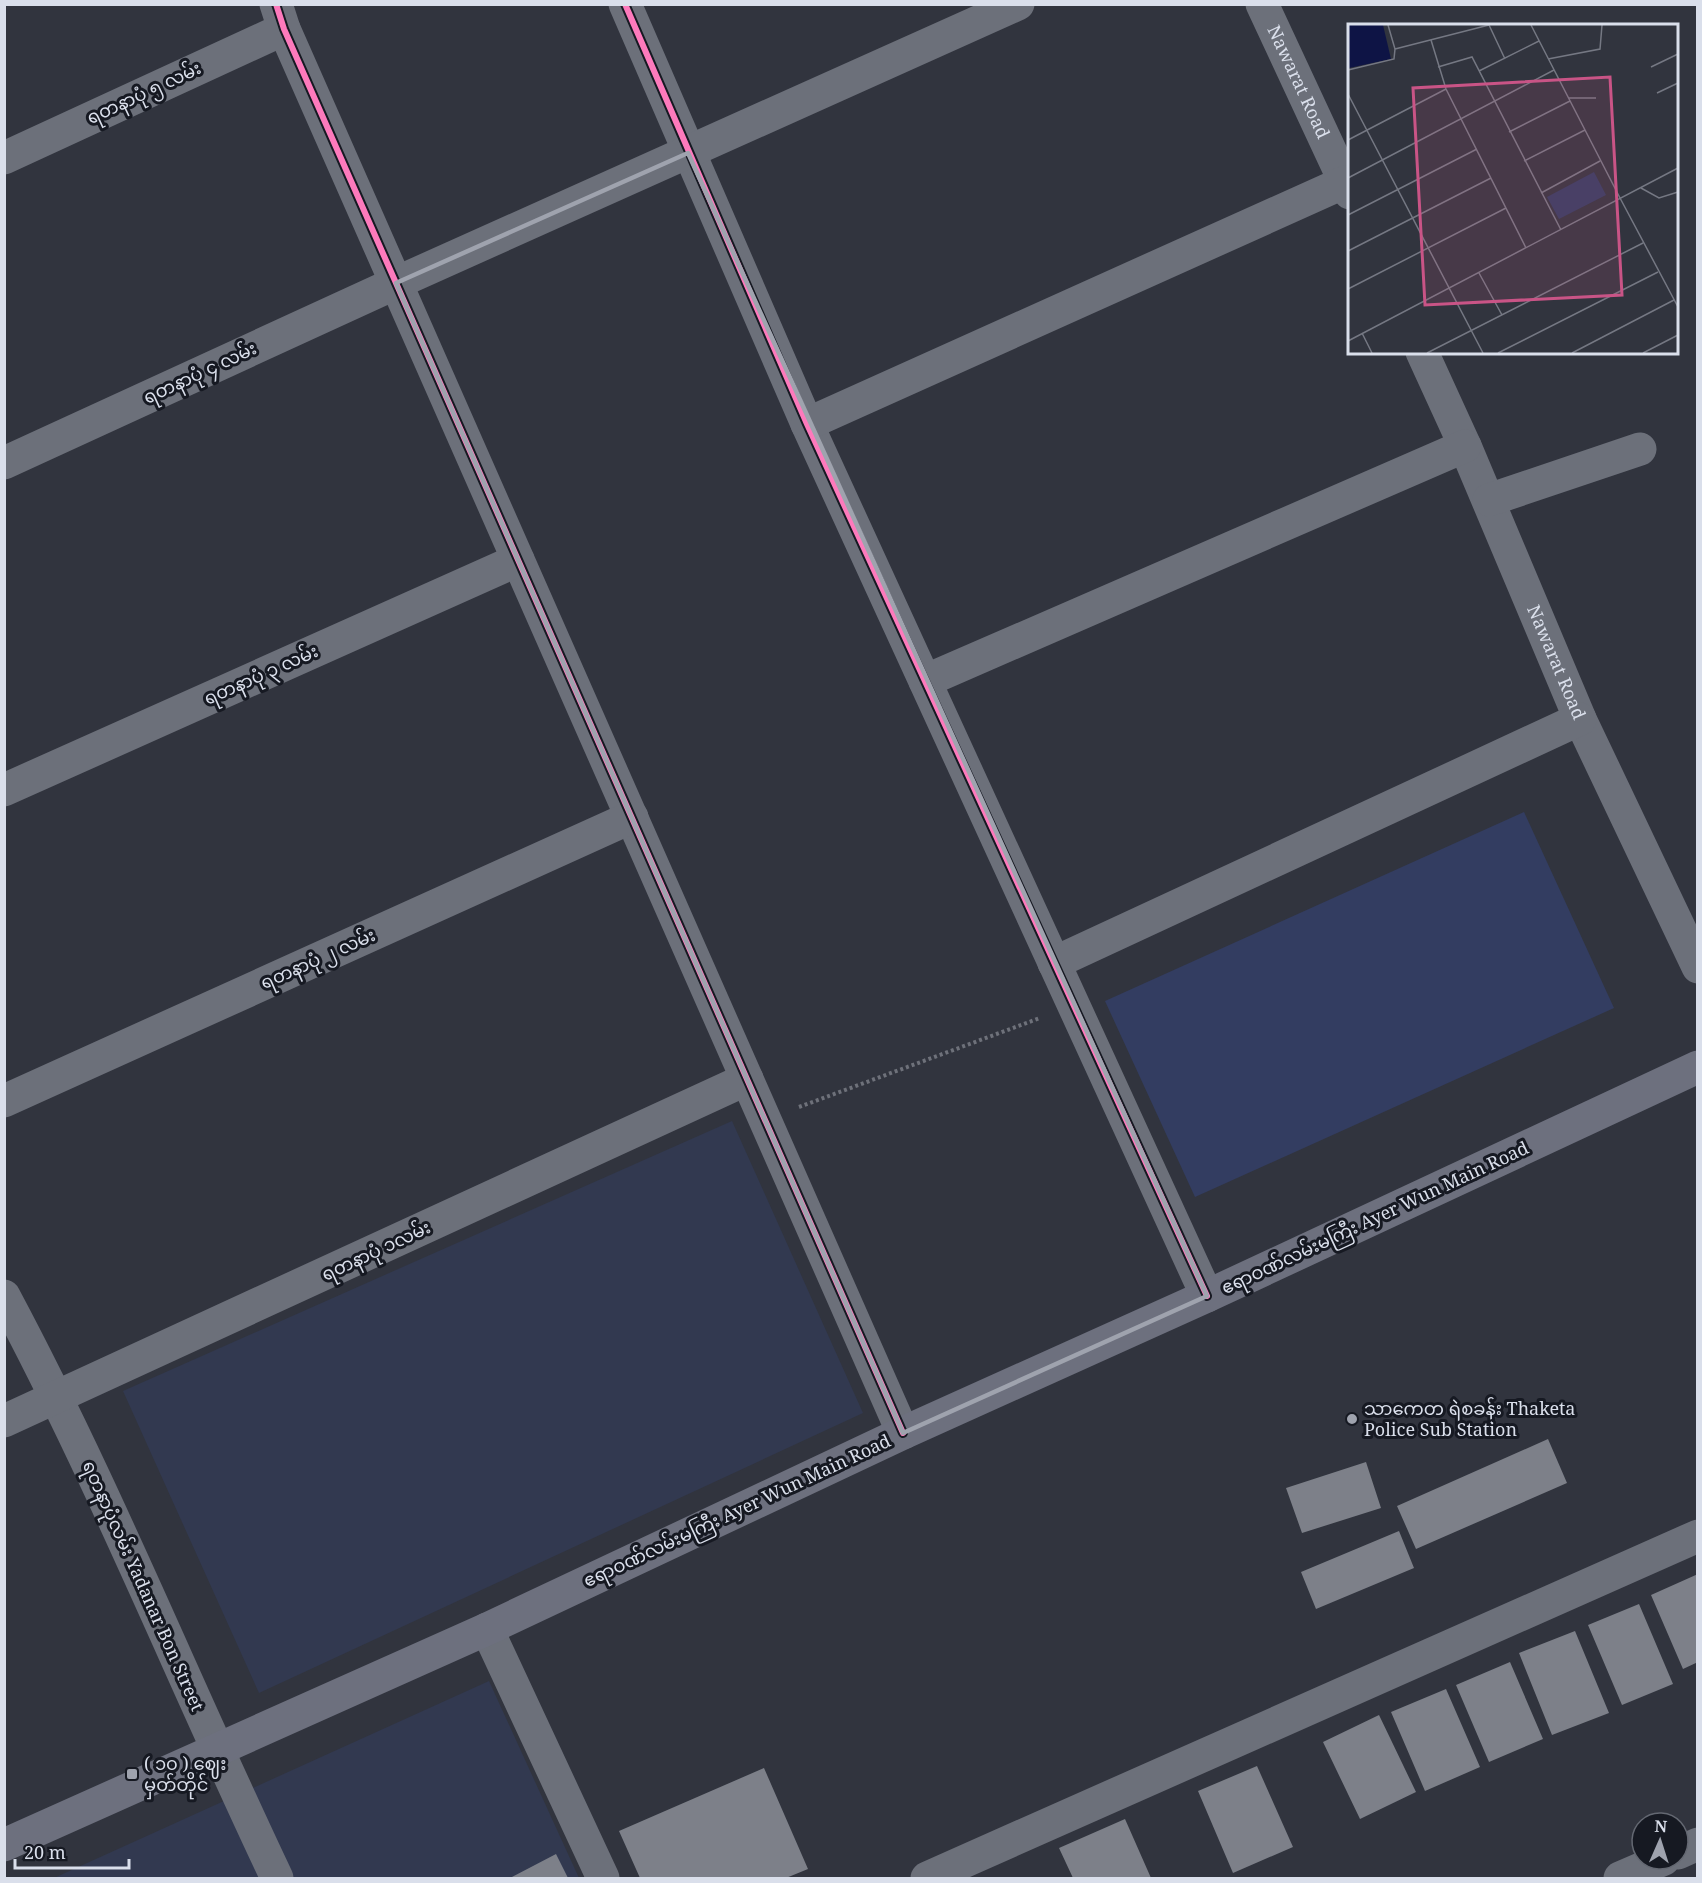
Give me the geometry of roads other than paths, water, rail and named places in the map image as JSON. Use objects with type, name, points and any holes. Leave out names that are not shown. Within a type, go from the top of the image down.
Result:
[{"type":"main road","name":"ဧရာဝဏ်လမ်းမကြီး Ayer Wun Main Road","points":[[4,1845],[487,1629],[903,1433],[1207,1296],[1698,1067]]},
{"type":"street","points":[[625,4],[807,424],[1207,1296]]},
{"type":"street","name":"ရတနာပုံ ၄ လမ်း","points":[[4,463],[396,283],[1018,4]]},
{"type":"street","name":"Nawarat Road","points":[[1262,4],[1344,171]]},
{"type":"street","points":[[280,17],[903,1433]]},
{"type":"street","name":"ရတနာပုံ ၅ လမ်း","points":[[4,158],[280,17]]},
{"type":"street","points":[[807,424],[1344,171]]},
{"type":"street","name":"Nawarat Road","points":[[1423,354],[1465,446],[1580,719],[1698,966]]},
{"type":"street","points":[[926,681],[1465,446]]},
{"type":"street","points":[[1488,500],[1640,449]]},
{"type":"street","name":"ရတနာပုံ ၃ လမ်း","points":[[4,790],[518,560]]},
{"type":"street","points":[[1054,963],[1580,719]]},
{"type":"street","name":"ရတနာပုံ ၂ လမ်း","points":[[4,1101],[632,817]]},
{"type":"street","name":"ရတနာပုံ ၁လမ်း","points":[[4,1421],[59,1398],[747,1079]]},
{"type":"street","name":"ရတနာပုံလမ်း Yadanar Bon Street","points":[[4,1296],[59,1398],[216,1750],[277,1878]]},
{"type":"street","points":[[927,1878],[1698,1536]]},
{"type":"street","points":[[487,1629],[603,1878]]},
{"type":"street","points":[[1620,1878],[1636,1871]]},
{"type":"place","name":"သာကေတ ရဲစခန်း Thaketa Police Sub Station","points":[[1352,1419]]},
{"type":"place","name":"( ၁၀ ) ဈေး မှတ်တိုင်","points":[[132,1774]]}]
